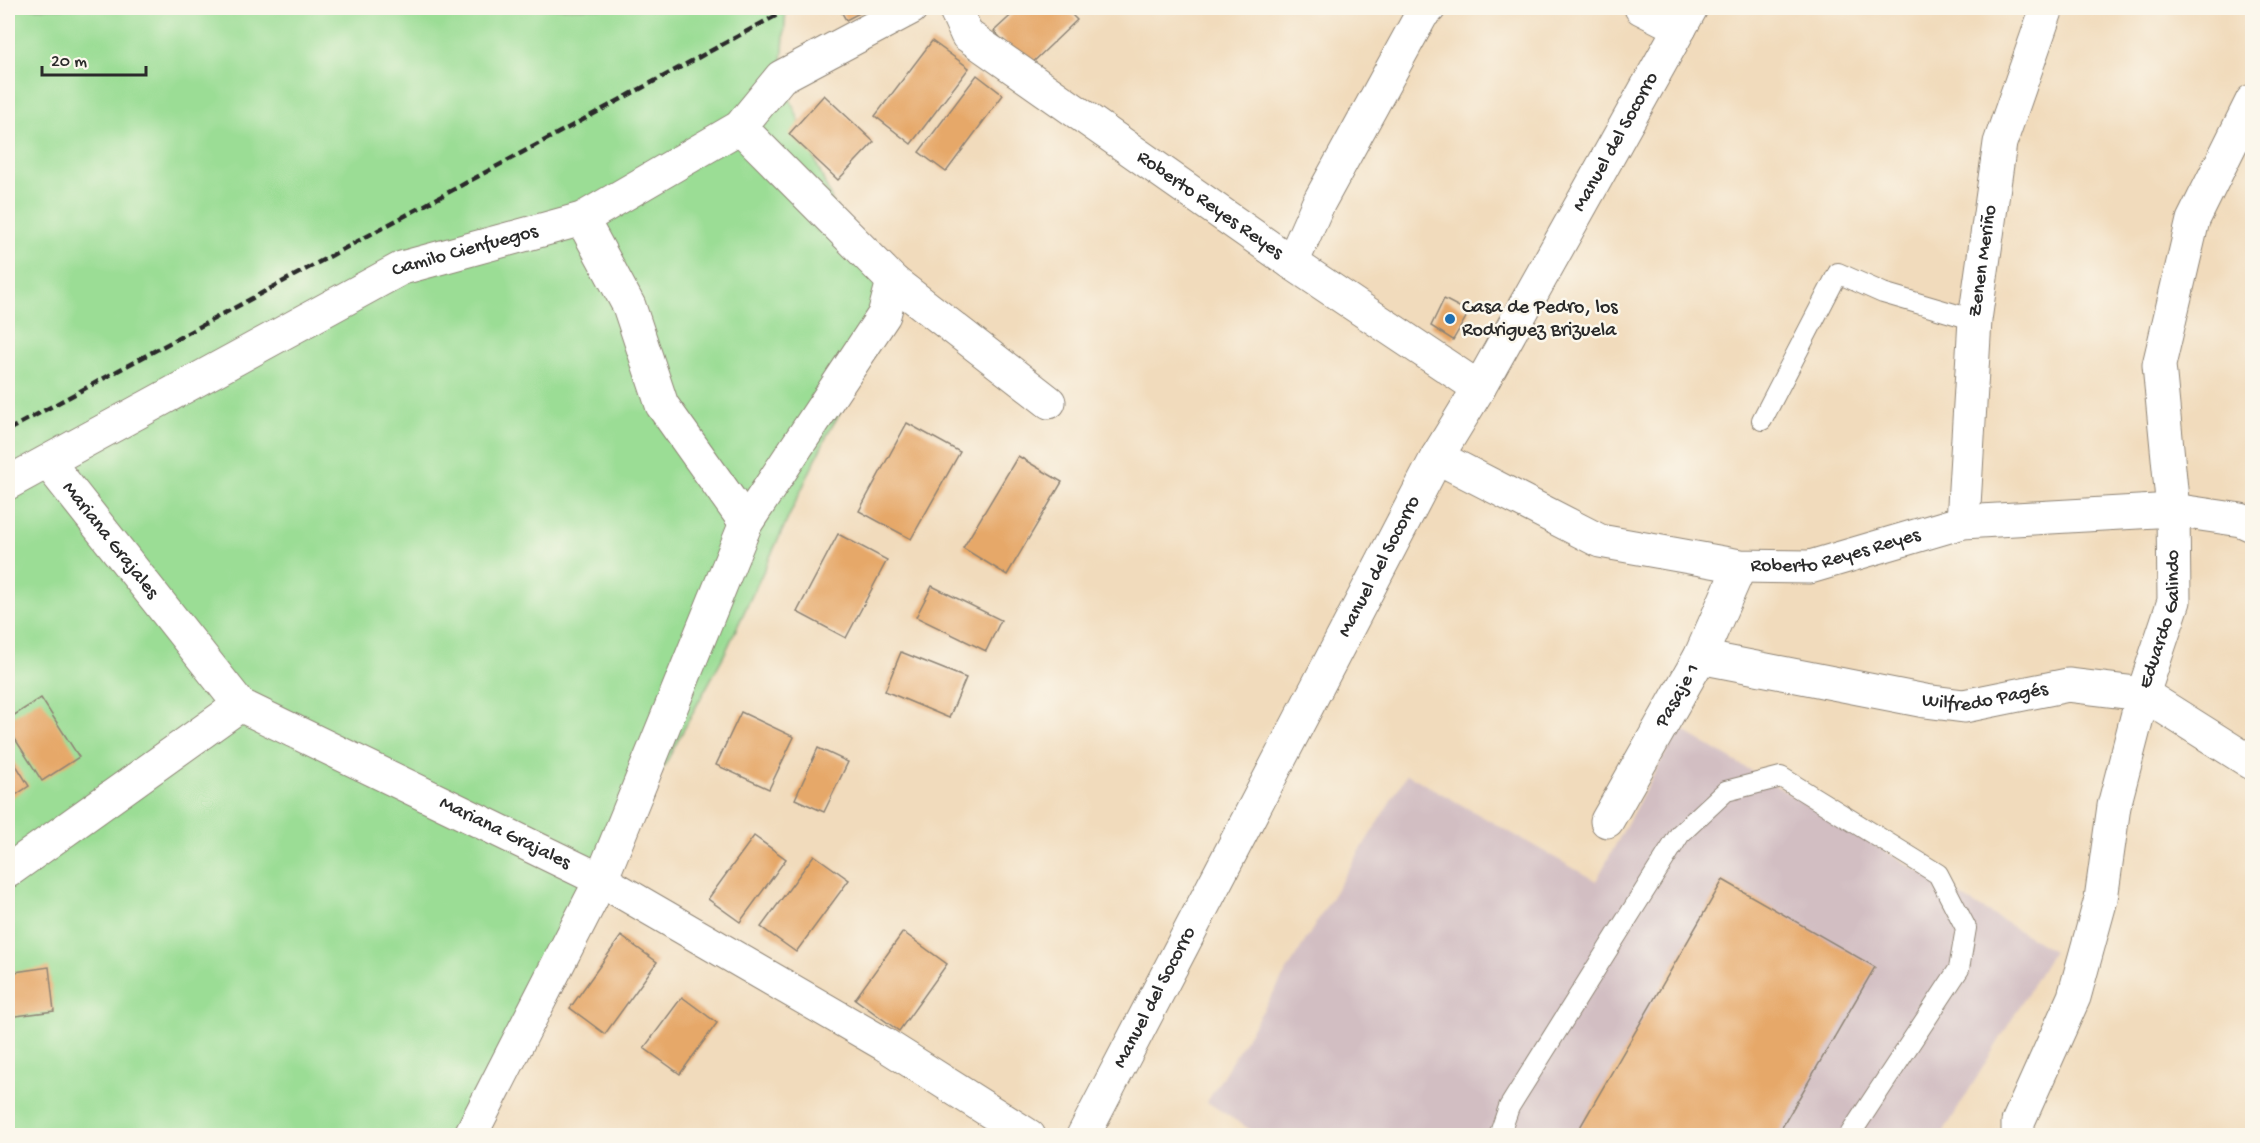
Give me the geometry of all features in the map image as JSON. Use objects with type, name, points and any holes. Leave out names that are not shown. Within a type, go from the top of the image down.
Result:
[{"type":"street","name":"Camilo Cienfuegos","points":[[8,483],[402,268],[582,219],[740,127],[781,77],[911,8]]},
{"type":"street","name":"Roberto Reyes Reyes","points":[[954,8],[968,35],[1292,263],[1479,388]]},
{"type":"street","points":[[1292,263],[1318,204],[1422,14],[1429,8]]},
{"type":"street","points":[[1641,8],[1685,18]]},
{"type":"street","name":"Zenen Meriño","points":[[1963,522],[1976,320],[2000,144],[2048,8]]},
{"type":"street","name":"Manuel del Socorro","points":[[1083,1136],[1437,457],[1479,388],[1685,18]]},
{"type":"street","name":"Eduardo Galindo","points":[[2018,1136],[2018,1122],[2074,997],[2101,899],[2114,806],[2143,694],[2174,601],[2173,510],[2160,365],[2193,220],[2253,101]]},
{"type":"street","points":[[740,127],[893,281],[1049,402]]},
{"type":"street","points":[[582,219],[629,306],[662,405],[746,524]]},
{"type":"street","points":[[470,1136],[601,880],[746,524],[884,315],[893,281]]},
{"type":"street","name":"Roberto Reyes Reyes","points":[[1437,457],[1600,541],[1740,566],[1810,567],[1963,522],[2173,510],[2241,520],[2253,525]]},
{"type":"street","name":"Mariana Grajales","points":[[48,462],[240,705],[601,880],[884,1044],[1029,1136]]},
{"type":"street","name":"Pasaje 1","points":[[1607,821],[1700,657],[1740,566]]},
{"type":"street","name":"Wilfredo Pagés","points":[[1700,657],[1925,701],[1964,706],[2068,685],[2143,694],[2253,763]]},
{"type":"street","points":[[8,871],[240,705]]},
{"type":"lane","points":[[1762,420],[1838,273],[1883,293],[1976,320]]},
{"type":"lane","points":[[1498,1136],[1509,1107],[1680,834],[1726,791],[1781,777],[1938,874],[1966,928],[1959,969],[1849,1136]]},
{"type":"shaded area","points":[[1679,728],[2053,951],[1942,1135],[1260,1136],[1207,1102],[1407,774],[1596,881]]},
{"type":"green space","points":[[8,8],[786,8],[781,77],[832,201],[897,314],[827,435],[725,653],[465,1135],[8,1135]]},
{"type":"building","points":[[839,8],[869,8],[846,20]]},
{"type":"building","points":[[1019,8],[1065,8],[1077,20],[1028,67],[994,31]]},
{"type":"building","points":[[932,41],[969,68],[911,144],[875,116]]},
{"type":"building","points":[[977,75],[1003,95],[946,172],[919,152]]},
{"type":"building","points":[[824,95],[874,142],[838,180],[789,134]]},
{"type":"building","name":"Casa de Pedro, los Rodriguez Brizuela","points":[[1444,299],[1469,312],[1453,340],[1431,326]]},
{"type":"building","points":[[907,423],[960,452],[911,539],[859,511]]},
{"type":"building","points":[[1018,456],[1062,482],[1007,575],[963,548]]},
{"type":"building","points":[[838,534],[887,560],[846,638],[797,612]]},
{"type":"building","points":[[932,586],[1001,620],[986,651],[916,617]]},
{"type":"building","points":[[901,652],[966,678],[949,718],[885,691]]},
{"type":"building","points":[[41,698],[79,757],[42,781],[8,728],[8,719]]},
{"type":"building","points":[[741,712],[794,737],[769,789],[716,765]]},
{"type":"building","points":[[818,748],[848,762],[824,812],[795,799]]},
{"type":"building","points":[[8,752],[29,786],[8,800]]},
{"type":"building","points":[[754,836],[786,859],[740,922],[708,899]]},
{"type":"building","points":[[814,855],[849,880],[796,952],[761,927]]},
{"type":"building","points":[[1723,880],[1875,967],[1777,1136],[1575,1136]]},
{"type":"building","points":[[903,932],[947,964],[899,1031],[855,999]]},
{"type":"building","points":[[621,936],[657,962],[605,1034],[570,1008]]},
{"type":"building","points":[[49,967],[54,1011],[8,1017],[8,973]]},
{"type":"building","points":[[682,997],[717,1023],[680,1074],[644,1048]]},
{"type":"railway","points":[[8,430],[790,8]]},
{"type":"place","name":"Casa de Pedro, los Rodriguez Brizuela","points":[[1450,319]]}]
